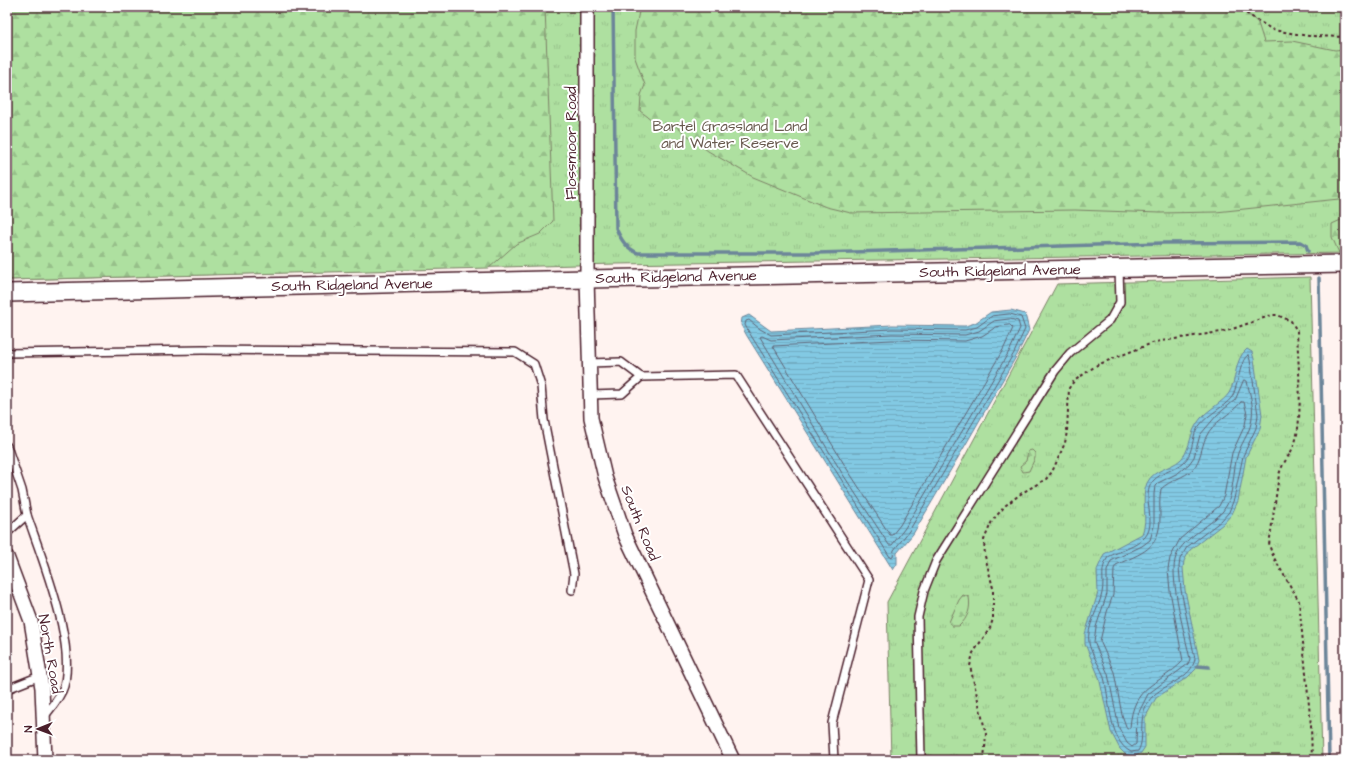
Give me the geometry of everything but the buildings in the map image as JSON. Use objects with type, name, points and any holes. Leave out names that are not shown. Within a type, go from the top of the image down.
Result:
[{"type":"street","name":"Flossmoor Road","points":[[587,7],[587,279]]},
{"type":"street","name":"South Ridgeland Avenue","points":[[7,293],[587,279],[1345,264]]},
{"type":"street","name":"South Road","points":[[587,279],[592,418],[605,477],[625,535],[733,760]]},
{"type":"street","name":"North Road","points":[[7,557],[31,621],[40,676],[44,717],[45,760]]},
{"type":"lane","points":[[921,760],[918,617],[924,591],[936,561],[1055,371],[1070,353],[1110,320],[1120,302],[1119,269]]},
{"type":"lane","points":[[7,353],[202,350],[515,352],[534,364],[541,386],[544,420],[574,574],[572,590]]},
{"type":"lane","points":[[589,363],[621,362],[641,377],[736,375],[869,580],[832,723],[834,760]]},
{"type":"lane","points":[[590,395],[622,394],[641,377]]},
{"type":"lane","points":[[7,446],[22,490],[27,515],[59,610],[66,649],[64,686],[44,717]]},
{"type":"lane","points":[[7,533],[27,515]]},
{"type":"lane","points":[[7,689],[40,676]]},
{"type":"path","points":[[1236,7],[1274,30],[1309,36],[1345,37]]},
{"type":"path","points":[[1345,314],[1345,337]]},
{"type":"path","points":[[984,760],[986,734],[970,666],[973,653],[990,628],[993,619],[993,588],[985,556],[984,540],[992,521],[1006,505],[1022,492],[1046,479],[1052,472],[1065,443],[1069,388],[1074,381],[1097,365],[1155,342],[1227,331],[1277,315],[1291,321],[1297,331],[1298,407],[1296,439],[1279,475],[1269,545],[1274,558],[1299,601],[1311,726],[1312,760]]},
{"type":"green space","points":[[7,7],[1345,7],[1345,253],[616,264],[7,280]]},
{"type":"green space","points":[[7,7],[545,7],[553,221],[540,234],[516,244],[489,268],[7,280]]},
{"type":"green space","name":"Bartel Grassland Land and Water Reserve","points":[[640,7],[1241,7],[1258,23],[1264,42],[1292,41],[1335,50],[1345,49],[1345,206],[1339,199],[1216,212],[1160,213],[1075,210],[851,213],[826,207],[753,177],[708,151],[674,125],[659,125],[640,111],[641,95],[645,85],[635,58],[635,31]]},
{"type":"green space","points":[[1345,218],[1345,253],[1339,253],[1332,237],[1332,224]]},
{"type":"green space","points":[[1310,277],[1322,760],[891,760],[887,602],[1057,284]]},
{"type":"green space","points":[[1032,450],[1035,453],[1035,458],[1029,471],[1023,472],[1020,466],[1026,461],[1028,451]]},
{"type":"green space","points":[[963,595],[969,597],[970,605],[968,613],[965,620],[959,626],[952,626],[949,622],[959,600]]},
{"type":"water","points":[[1011,310],[1025,314],[1029,330],[1017,355],[913,534],[897,553],[897,564],[893,570],[747,336],[741,325],[742,318],[749,315],[771,331],[892,325],[965,326],[975,323],[991,312]]},
{"type":"water","points":[[1247,349],[1252,352],[1254,359],[1262,415],[1260,429],[1246,457],[1238,501],[1232,514],[1223,524],[1190,550],[1184,561],[1183,568],[1185,590],[1199,660],[1196,669],[1188,677],[1156,698],[1145,718],[1145,747],[1141,753],[1134,757],[1125,754],[1120,749],[1111,732],[1099,677],[1085,644],[1085,634],[1098,593],[1097,570],[1104,554],[1142,534],[1145,522],[1144,495],[1147,483],[1155,474],[1177,463],[1185,454],[1197,423],[1204,415],[1224,399],[1232,388],[1240,358]]},
{"type":"waterway","points":[[613,7],[616,228],[624,243],[630,249],[638,253],[817,253],[1163,243],[1301,242],[1306,245],[1308,251]]},
{"type":"waterway","points":[[1319,278],[1329,760]]},
{"type":"waterway","points":[[1197,666],[1209,667]]}]
